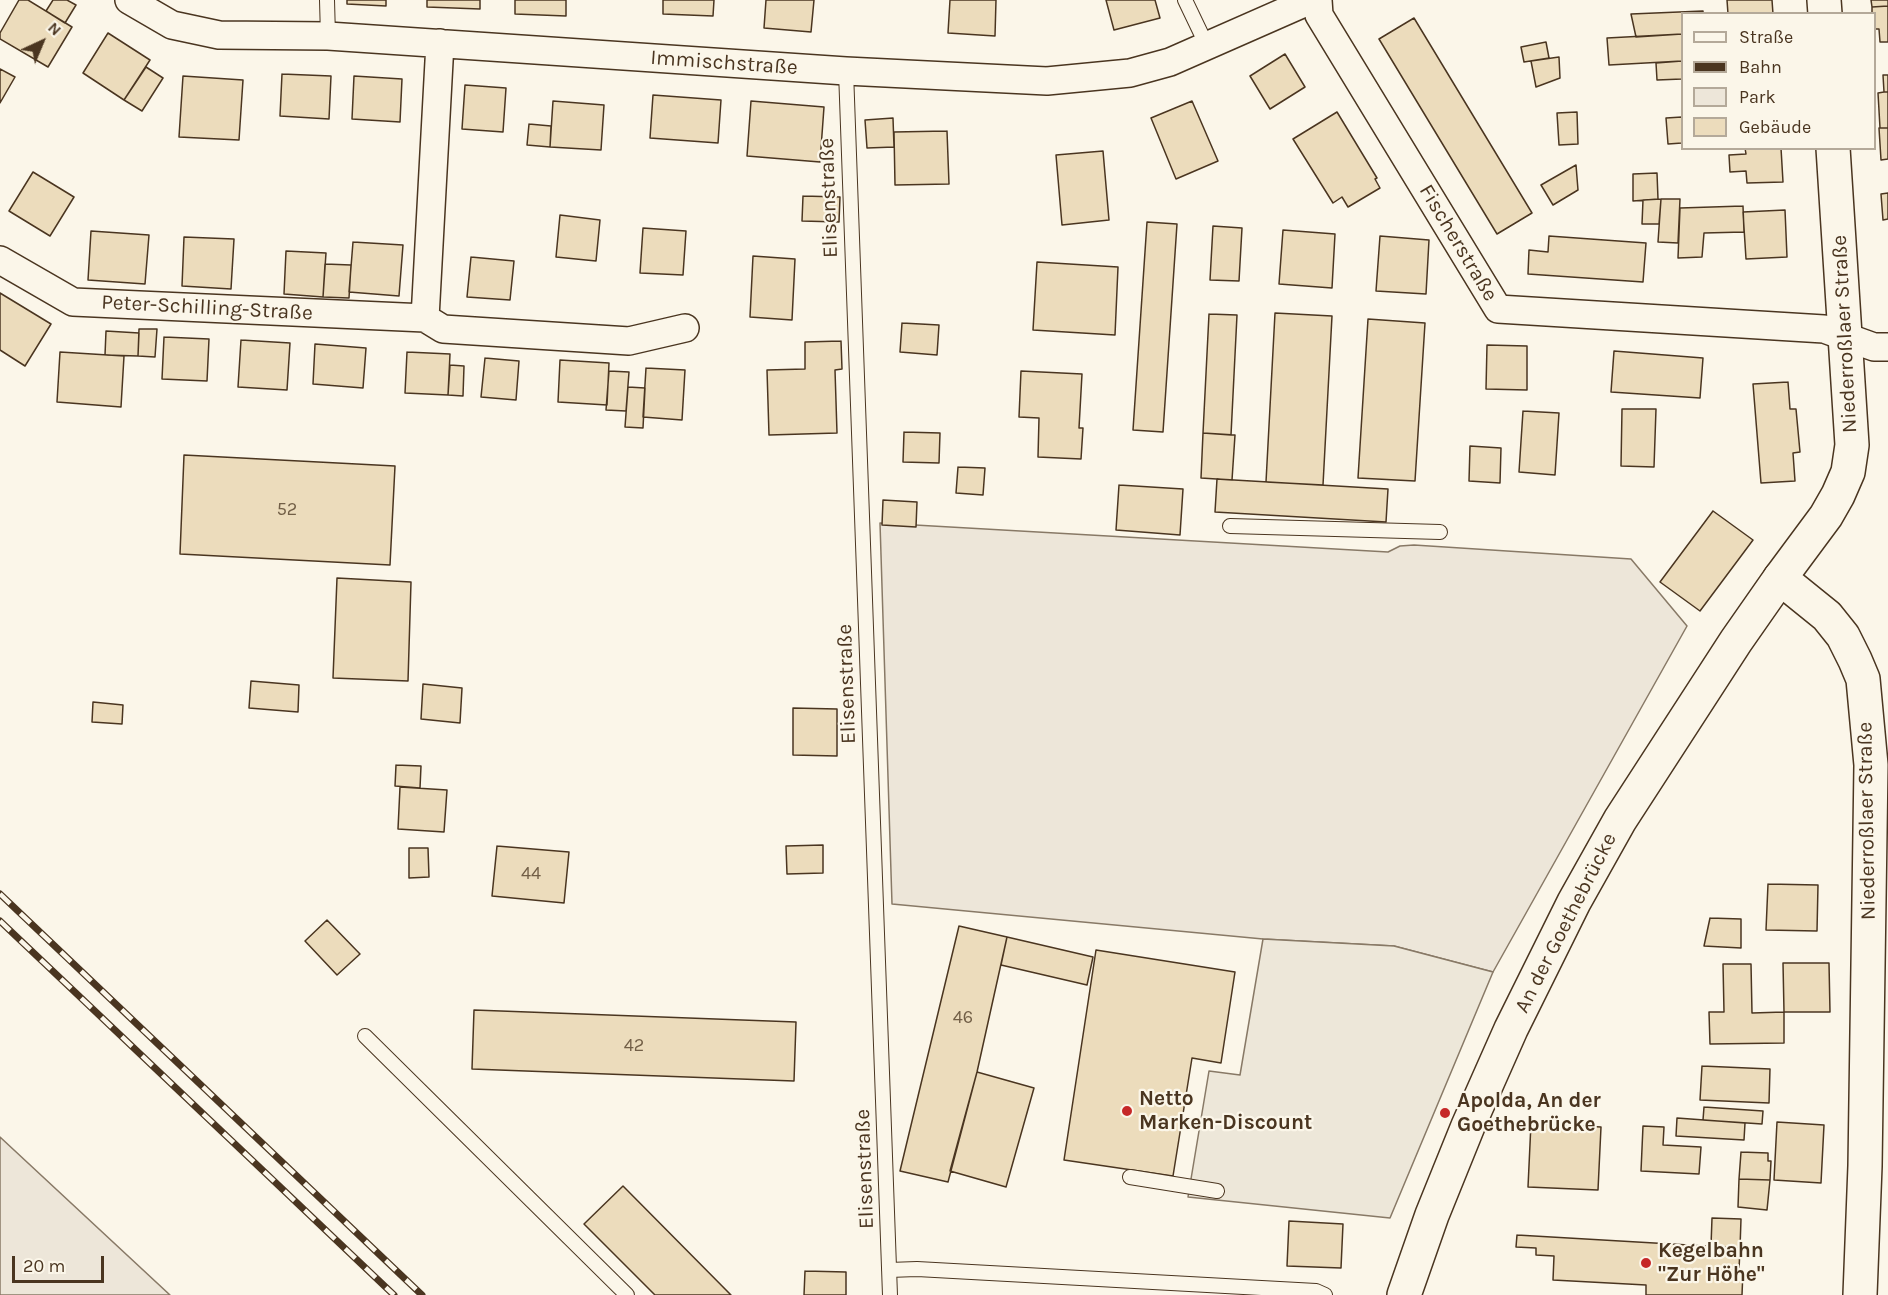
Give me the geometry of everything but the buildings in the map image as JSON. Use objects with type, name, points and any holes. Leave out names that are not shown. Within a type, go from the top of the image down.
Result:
[{"type":"main road","name":"Niederroßlaer Straße","points":[[1833,150],[1852,445],[1848,472],[1826,516],[1780,578],[1827,616],[1843,636],[1863,679],[1879,765],[1860,1295]]},
{"type":"main road","name":"An der Goethebrücke","points":[[1404,1295],[1432,1215],[1468,1126],[1511,1029],[1574,902],[1620,820],[1736,641],[1780,578]]},
{"type":"street","name":"Immischstraße","points":[[129,0],[172,25],[219,35],[328,36],[846,71],[1047,81],[1130,74],[1170,62],[1311,0]]},
{"type":"street","name":"Fischerstraße","points":[[1317,0],[1319,15],[1498,309],[1824,328],[1846,336]]},
{"type":"street","points":[[425,318],[440,44]]},
{"type":"street","name":"Peter-Schilling-Straße","points":[[0,260],[73,302],[425,318],[443,328],[630,341],[685,328]]},
{"type":"street","points":[[1846,336],[1874,346],[1888,347]]},
{"type":"lane","points":[[327,0],[328,36]]},
{"type":"lane","points":[[1185,0],[1207,46]]},
{"type":"lane","name":"Elisenstraße","points":[[846,71],[890,1295]]},
{"type":"lane","points":[[1230,526],[1440,532]]},
{"type":"lane","points":[[365,1036],[627,1295]]},
{"type":"lane","points":[[1130,1178],[1217,1191]]},
{"type":"lane","points":[[890,1270],[917,1269],[1304,1290],[1316,1291],[1325,1295]]},
{"type":"green space","points":[[880,523],[1388,552],[1400,546],[1414,545],[1631,559],[1687,626],[1493,972],[1394,946],[1263,939],[892,904]]},
{"type":"green space","points":[[0,1137],[170,1295],[0,1295]]},
{"type":"shaded area","points":[[1263,939],[1394,946],[1493,972],[1390,1218],[1188,1197],[1209,1071],[1240,1075]]},
{"type":"railway","points":[[0,894],[422,1295]]},
{"type":"railway","points":[[0,921],[394,1295]]},
{"type":"place","name":"Netto Marken-Discount","points":[[1127,1111]]},
{"type":"place","name":"Apolda, An der Goethebrücke","points":[[1445,1113]]},
{"type":"place","name":"Kegelbahn \"Zur Höhe\"","points":[[1646,1263]]}]
